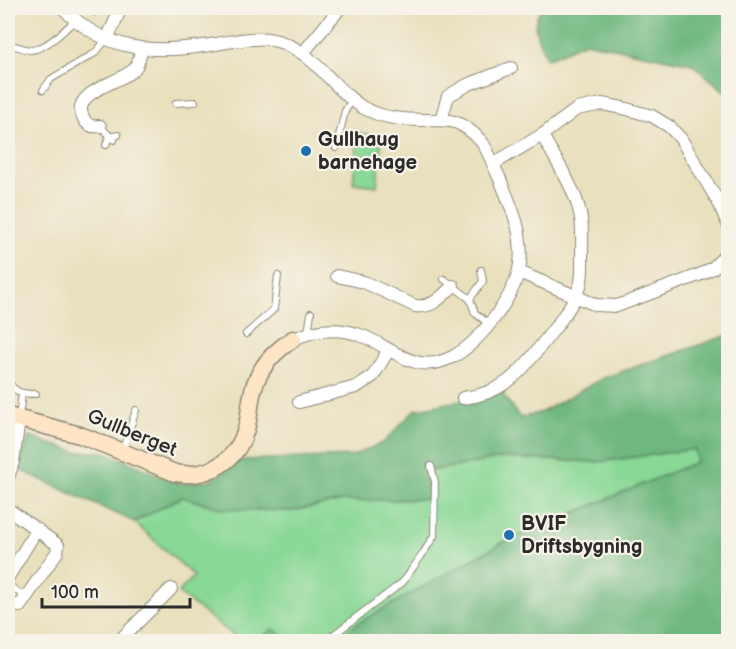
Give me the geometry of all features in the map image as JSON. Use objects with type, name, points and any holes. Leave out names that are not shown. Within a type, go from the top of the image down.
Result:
[{"type":"street","points":[[63,8],[75,20],[107,39],[141,50],[188,49],[254,39],[283,42],[303,53],[352,100],[370,111],[394,119],[454,122],[474,134],[487,150],[519,231],[521,248],[519,273],[508,296],[489,324],[472,343],[449,359],[432,363],[417,362],[388,351],[358,334],[326,330],[301,336]]},
{"type":"street","points":[[107,39],[121,8]]},
{"type":"street","points":[[303,53],[340,8]]},
{"type":"street","points":[[100,126],[88,125],[84,120],[82,108],[85,101],[103,84],[127,76],[135,68],[141,50]]},
{"type":"street","points":[[441,120],[448,96],[467,85],[511,69]]},
{"type":"street","points":[[493,164],[542,135],[577,109],[602,104],[623,108],[652,116],[670,127],[681,139],[729,224]]},
{"type":"street","points":[[463,398],[482,396],[497,389],[524,369],[575,297],[582,273],[580,211],[575,196],[542,135]]},
{"type":"street","points":[[519,273],[575,297],[605,306],[628,303],[706,272],[729,252]]},
{"type":"street","points":[[337,276],[364,282],[415,306],[424,307],[435,303],[448,282]]},
{"type":"street","name":"Gullberget","points":[[13,418],[62,429],[166,470],[185,475],[200,474],[222,465],[230,457],[246,429],[252,391],[261,371],[277,350],[301,336]]},
{"type":"street","points":[[299,402],[356,387],[374,376],[388,351]]},
{"type":"street","points":[[8,478],[13,462],[13,418]]},
{"type":"street","points":[[8,509],[58,545],[57,552],[27,598],[20,606],[8,604]]},
{"type":"street","points":[[8,577],[37,529]]},
{"type":"street","points":[[118,642],[171,589]]},
{"type":"lane","points":[[94,12],[101,8]]},
{"type":"lane","points":[[8,46],[14,45],[29,50],[40,47],[64,31],[75,20]]},
{"type":"lane","points":[[43,90],[51,79],[95,53],[107,39]]},
{"type":"lane","points":[[336,148],[345,111],[352,100]]},
{"type":"lane","points":[[176,104],[195,102]]},
{"type":"lane","points":[[100,126],[114,137],[106,145]]},
{"type":"lane","points":[[470,299],[483,281],[481,270]]},
{"type":"lane","points":[[246,334],[274,309],[278,276]]},
{"type":"lane","points":[[448,282],[470,299],[476,313],[489,324]]},
{"type":"lane","points":[[301,336],[311,313]]},
{"type":"lane","points":[[8,381],[12,389],[22,394],[36,394]]},
{"type":"lane","points":[[13,418],[22,394]]},
{"type":"lane","points":[[122,452],[136,410]]},
{"type":"lane","points":[[324,642],[403,582],[434,536],[435,482],[431,466]]},
{"type":"lane","points":[[8,585],[27,598]]},
{"type":"green space","points":[[542,8],[728,8],[728,94],[692,64],[585,42],[547,59],[535,27]]},
{"type":"green space","points":[[358,133],[382,136],[377,186],[353,183]]},
{"type":"green space","points":[[728,335],[728,641],[337,641],[358,623],[502,543],[696,462],[695,449],[597,462],[503,458],[426,471],[430,499],[342,501],[292,511],[224,509],[182,497],[134,522],[18,469],[29,437],[77,452],[105,452],[180,484],[211,480],[241,460],[353,456],[384,442],[415,410],[501,392],[520,418],[542,412],[603,378]]},
{"type":"green space","points":[[696,449],[696,462],[502,543],[358,623],[337,641],[289,641],[273,629],[256,641],[241,641],[178,593],[194,576],[134,522],[182,497],[224,509],[292,511],[342,501],[430,499],[426,472],[503,458],[597,462]]},
{"type":"green space","points":[[273,629],[289,641],[256,641]]},
{"type":"place","name":"Gullhaug barnehage","points":[[306,151]]},
{"type":"place","name":"BVIF Driftsbygning","points":[[509,535]]}]
